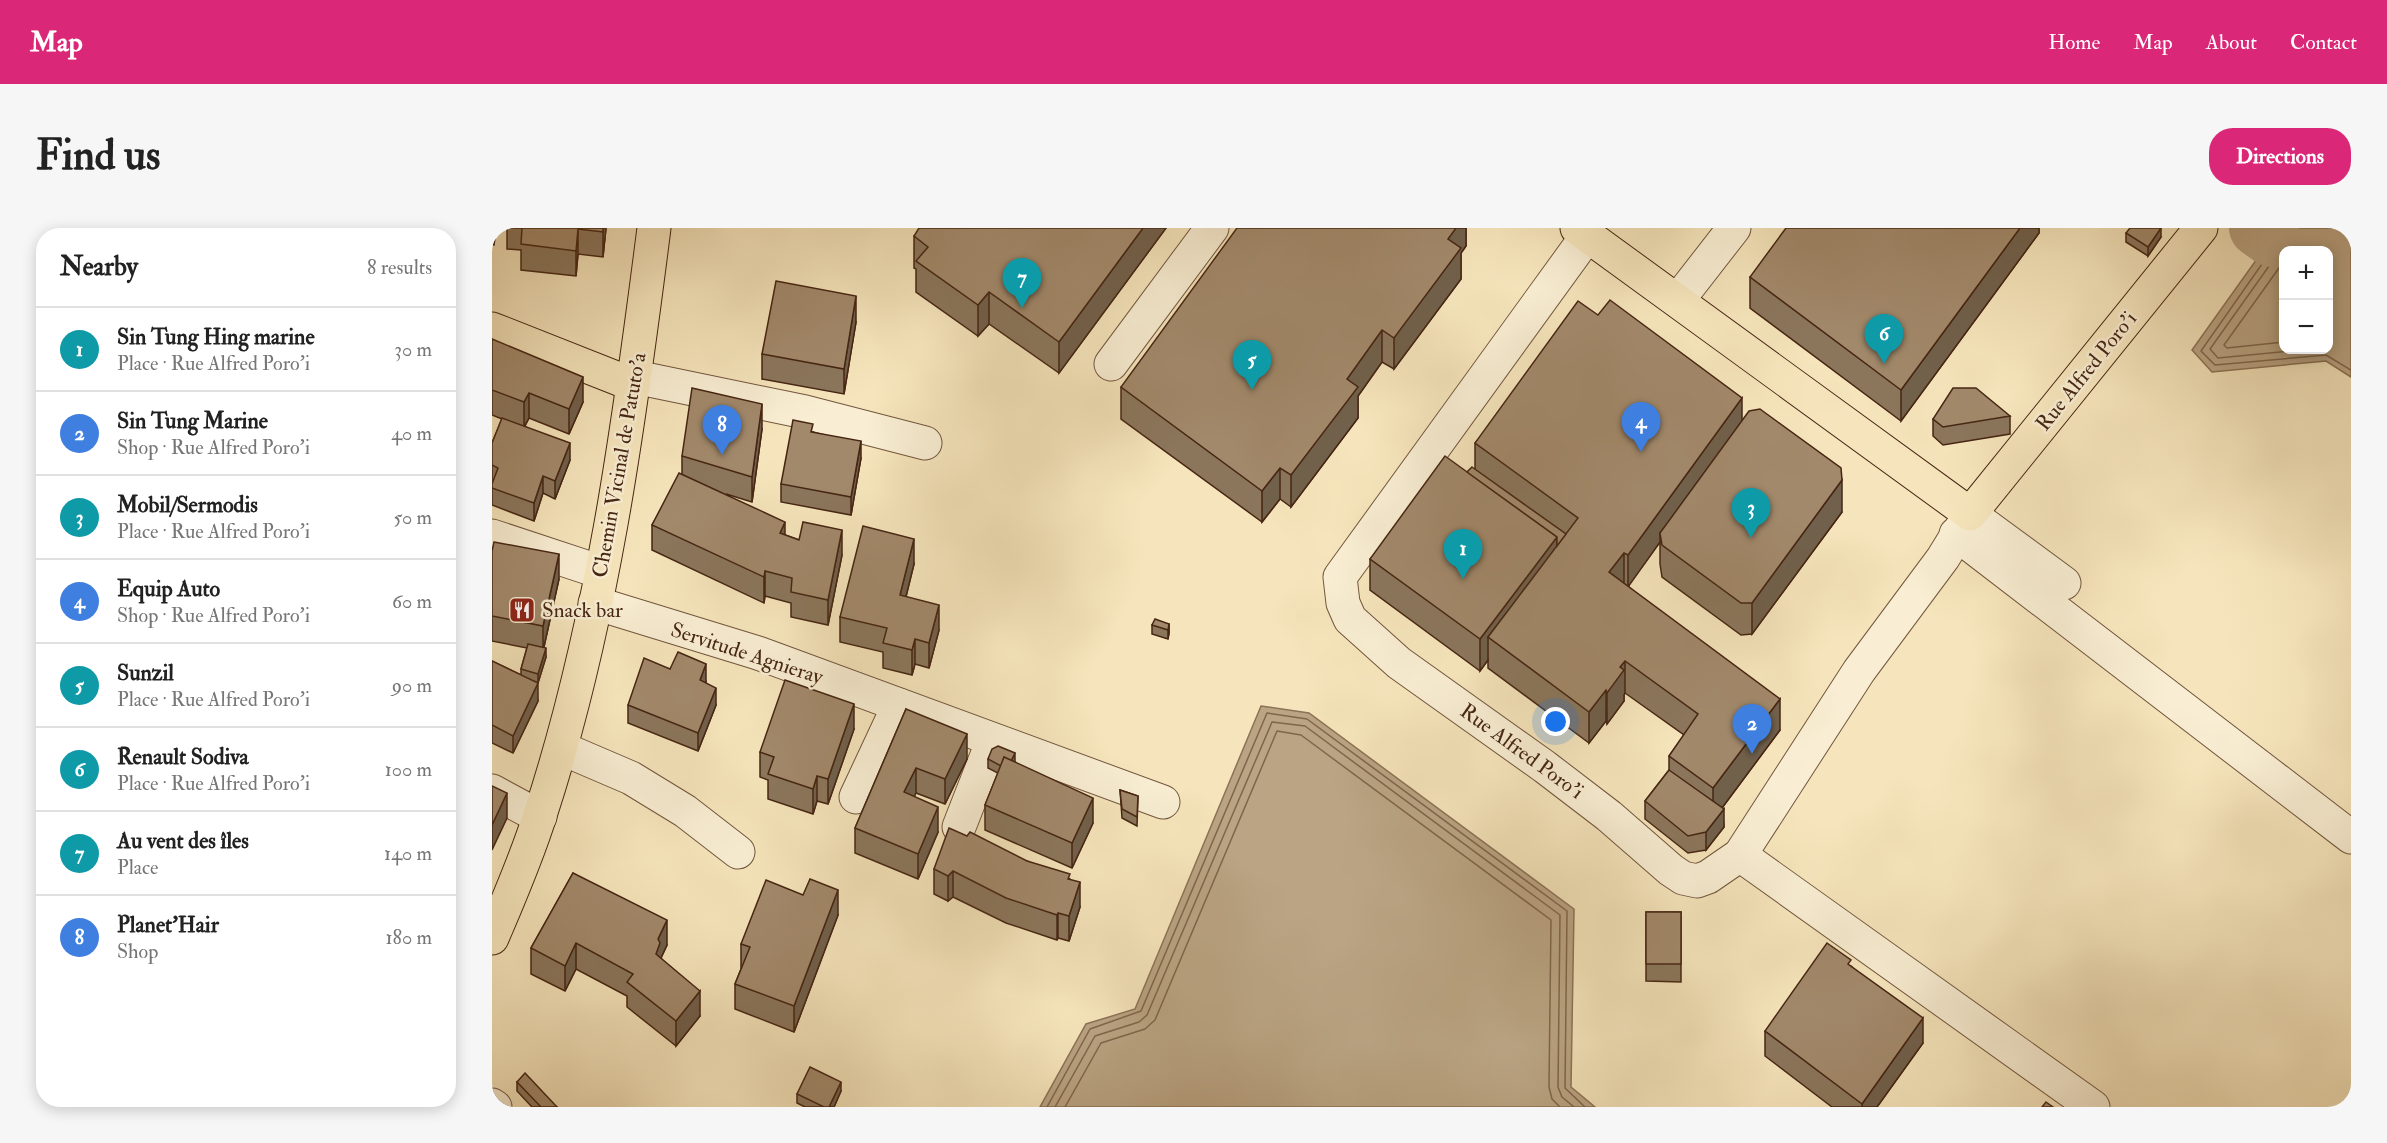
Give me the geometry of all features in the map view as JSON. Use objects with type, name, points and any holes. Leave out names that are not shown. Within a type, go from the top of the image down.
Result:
[{"type":"main road","name":"Chemin Vicinal de Patuto'a","points":[[492,938],[540,817],[561,748],[598,588],[635,381],[654,228]]},
{"type":"main road","name":"Rue Alfred Poro'i","points":[[1582,232],[1678,300],[1963,524],[2201,228]]},
{"type":"main road","points":[[492,329],[635,381]]},
{"type":"street","points":[[1111,364],[1212,228]]},
{"type":"street","points":[[1678,300],[1734,228]]},
{"type":"street","name":"Rue Alfred Poro'i","points":[[1582,232],[1340,577],[1343,603],[1350,619],[1399,663],[1545,767],[1609,816],[1683,878],[1697,881],[1708,877],[1740,855],[1805,751],[1859,671],[1943,558],[1963,524]]},
{"type":"street","points":[[635,381],[805,412],[925,443]]},
{"type":"street","points":[[1963,524],[2064,582]]},
{"type":"street","points":[[1963,524],[2351,837]]},
{"type":"street","name":"Servitude Agnieray","points":[[492,536],[598,588],[758,653],[1163,802]]},
{"type":"street","points":[[856,797],[899,705]]},
{"type":"street","points":[[959,827],[993,740]]},
{"type":"street","points":[[561,748],[631,778],[685,811],[738,852]]},
{"type":"street","points":[[492,791],[540,817]]},
{"type":"street","points":[[1740,855],[2093,1107]]},
{"type":"water","points":[[2279,228],[2351,228],[2351,377],[2326,361],[2212,372],[2192,350]]},
{"type":"water","points":[[1261,706],[1309,713],[1574,909],[1571,1087],[1595,1107],[1040,1107],[1086,1024],[1135,1009]]},
{"type":"building","points":[[522,228],[603,228],[603,232],[578,229],[576,251],[521,244]]},
{"type":"building","points":[[919,228],[1143,228],[1059,342],[989,292],[978,305],[916,261],[928,247],[914,236]]},
{"type":"building","points":[[1237,228],[1456,228],[1448,239],[1461,248],[1394,338],[1382,330],[1347,379],[1358,387],[1291,475],[1280,468],[1262,491],[1121,387]]},
{"type":"building","points":[[1786,228],[2020,228],[1901,390],[1750,277]]},
{"type":"building","points":[[2130,228],[2161,228],[2148,247],[2126,233]]},
{"type":"building","points":[[776,281],[856,296],[844,369],[762,354]]},
{"type":"building","points":[[1610,300],[1742,398],[1628,555],[1624,553],[1609,572],[1780,699],[1713,788],[1669,756],[1698,714],[1625,661],[1620,667],[1624,670],[1589,712],[1488,637],[1578,518],[1475,443],[1578,301],[1598,315]]},
{"type":"building","points":[[492,339],[583,377],[569,409],[529,393],[524,402],[492,390]]},
{"type":"building","points":[[692,388],[762,404],[752,477],[682,456]]},
{"type":"building","points":[[1953,388],[1976,388],[2010,416],[1943,427],[1933,419]]},
{"type":"building","points":[[1760,409],[1841,468],[1842,480],[1752,603],[1741,603],[1662,545],[1660,533],[1749,411]]},
{"type":"building","points":[[502,418],[570,443],[555,481],[543,476],[534,503],[492,488],[498,468],[492,465],[492,443]]},
{"type":"building","points":[[793,420],[813,424],[811,432],[861,441],[851,497],[781,484]]},
{"type":"building","points":[[1445,456],[1557,537],[1480,639],[1370,559]]},
{"type":"building","points":[[1472,467],[1566,534],[1557,546],[1557,537],[1467,472]]},
{"type":"building","points":[[679,473],[785,522],[780,533],[799,540],[803,522],[842,530],[828,600],[791,592],[792,578],[765,571],[764,577],[652,525]]},
{"type":"building","points":[[863,526],[914,539],[900,595],[939,605],[929,643],[915,639],[912,650],[883,643],[887,628],[840,617]]},
{"type":"building","name":"Snack bar","points":[[494,542],[559,554],[543,626],[492,616]]},
{"type":"building","points":[[1155,619],[1169,624],[1168,630],[1152,625]]},
{"type":"building","points":[[528,644],[546,648],[538,674],[521,669]]},
{"type":"building","points":[[678,652],[706,664],[700,680],[716,688],[698,733],[628,705],[644,658],[670,669]]},
{"type":"building","points":[[492,661],[538,683],[513,736],[492,725]]},
{"type":"building","points":[[785,680],[854,704],[828,779],[817,776],[813,789],[768,774],[774,757],[760,752]]},
{"type":"building","points":[[906,709],[967,734],[945,779],[916,768],[904,792],[938,807],[918,854],[855,828]]},
{"type":"building","points":[[998,746],[1015,753],[1011,761],[1004,757],[1001,766],[988,759],[992,749]]},
{"type":"building","points":[[1004,757],[1093,798],[1072,843],[985,805]]},
{"type":"building","points":[[1669,770],[1724,809],[1706,832],[1688,836],[1645,801]]},
{"type":"building","points":[[492,786],[507,793],[492,825]]},
{"type":"building","points":[[1120,790],[1138,796],[1137,817],[1122,809]]},
{"type":"building","points":[[949,828],[967,836],[970,832],[1027,861],[1070,874],[1068,879],[1080,882],[1069,916],[1058,913],[1057,915],[1006,898],[953,871],[948,876],[934,869]]},
{"type":"building","points":[[573,873],[667,920],[658,939],[660,943],[656,954],[700,991],[676,1021],[627,982],[633,974],[576,943],[565,966],[531,948]]},
{"type":"building","points":[[810,879],[838,890],[794,1006],[735,984],[750,947],[741,944],[766,880],[803,895]]},
{"type":"building","points":[[1646,912],[1681,912],[1681,964],[1646,964]]},
{"type":"building","points":[[1827,943],[1851,960],[1848,964],[1923,1018],[1862,1104],[1765,1031]]},
{"type":"building","points":[[810,1067],[841,1082],[829,1107],[824,1107],[797,1094]]},
{"type":"building","points":[[525,1073],[557,1107],[541,1107],[517,1082]]},
{"type":"building","points":[[2046,1102],[2053,1107],[2042,1107]]},
{"type":"waterway","points":[[2258,228],[2272,238]]},
{"type":"place","name":"Au vent des îles","points":[[1022,308]]},
{"type":"place","name":"Renault Sodiva","points":[[1884,364]]},
{"type":"place","name":"Sunzil","points":[[1252,390]]},
{"type":"place","name":"Equip Auto","points":[[1641,452]]},
{"type":"place","name":"Planet'Hair","points":[[722,455]]},
{"type":"place","name":"Mobil/Sermodis","points":[[1751,538]]},
{"type":"place","name":"Sin Tung Hing marine","points":[[1463,579]]},
{"type":"place","name":"Snack bar","points":[[522,610]]},
{"type":"place","name":"Sin Tung Marine","points":[[1752,754]]}]
